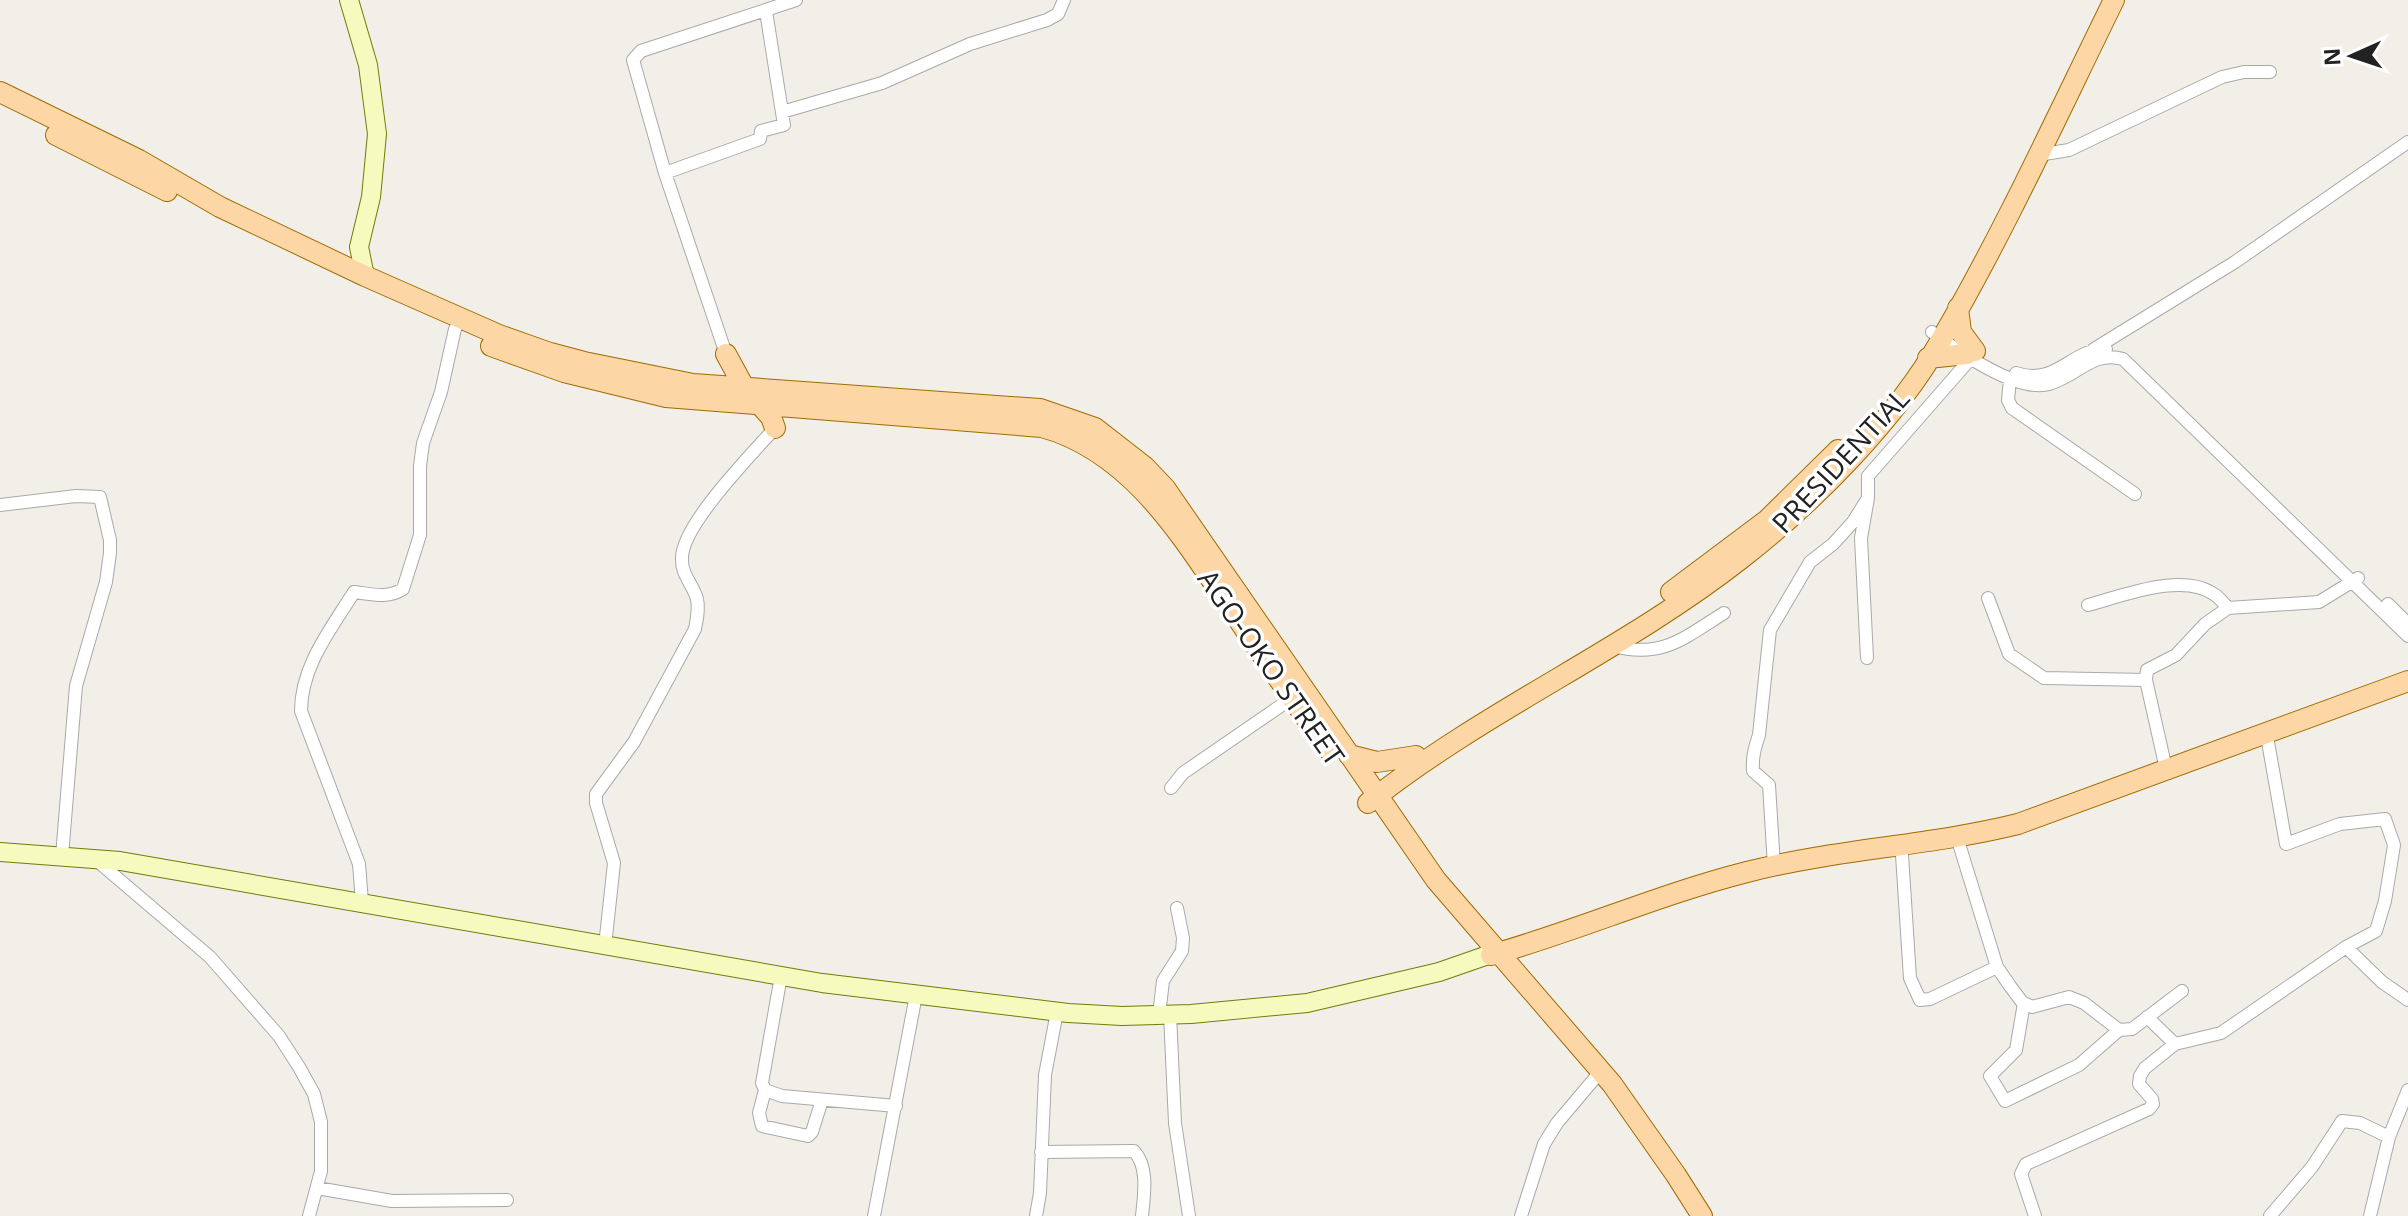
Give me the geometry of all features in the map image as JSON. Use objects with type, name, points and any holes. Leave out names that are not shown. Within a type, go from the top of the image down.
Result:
[{"type":"main road","points":[[1410,841],[1400,813],[1400,800],[1418,760],[1477,715],[1641,613],[1767,520],[1861,425],[1938,332],[2102,0]]},
{"type":"main road","name":"PRESIDENTIAL","points":[[1370,796],[1418,760],[1613,646],[1731,566],[1816,493],[1876,428],[1928,358],[1938,332],[1958,308],[2038,155],[2114,0]]},
{"type":"main road","points":[[0,92],[219,213],[499,335],[666,389]]},
{"type":"main road","points":[[0,106],[136,167]]},
{"type":"main road","points":[[243,223],[481,342],[564,372],[666,389],[744,387],[1040,409],[1095,428],[1145,467],[1165,488],[1349,755],[1370,796],[1410,841],[1436,880],[1498,959],[1612,1084],[1702,1216]]},
{"type":"main road","points":[[323,256],[350,245]]},
{"type":"main road","points":[[1928,358],[1971,354],[1961,332],[1958,308]]},
{"type":"main road","points":[[726,354],[744,387]]},
{"type":"main road","points":[[698,389],[722,371],[726,354]]},
{"type":"main road","name":"AGO-OKO STREET","points":[[698,389],[761,406],[1042,427],[1075,438],[1128,474],[1191,550],[1292,698],[1370,796],[1429,888],[1498,959],[1617,1104],[1692,1216]]},
{"type":"main road","points":[[761,406],[771,417],[775,428]]},
{"type":"main road","points":[[775,428],[790,407]]},
{"type":"main road","points":[[1498,959],[1724,878],[1774,866],[2018,824],[2408,681]]},
{"type":"main road","points":[[1498,959],[1752,880],[1814,867],[1960,847],[2020,832],[2408,695]]},
{"type":"main road","points":[[1349,755],[1368,761],[1418,760]]},
{"type":"street","points":[[341,0],[366,111],[368,152],[357,222],[350,245],[356,272]]},
{"type":"street","points":[[349,0],[368,65],[377,134],[371,197],[356,272]]},
{"type":"street","points":[[726,354],[665,173],[633,65],[641,51],[796,0]]},
{"type":"street","points":[[782,112],[882,83],[970,44],[1047,20],[1058,14],[1064,0]]},
{"type":"street","points":[[665,173],[760,139],[761,131],[784,125],[766,11]]},
{"type":"street","points":[[2038,155],[2069,150],[2222,77],[2244,72],[2270,72]]},
{"type":"street","points":[[1971,354],[2027,377],[2053,373],[2235,262],[2408,142]]},
{"type":"street","points":[[362,902],[359,864],[301,711],[301,695],[322,642],[354,592],[377,596],[393,595],[403,589],[420,535],[423,443],[441,392],[455,329]]},
{"type":"street","points":[[1938,332],[2010,378],[2028,386],[2047,385],[2098,358],[2110,355],[2123,359],[2408,624]]},
{"type":"street","points":[[2087,352],[2112,349],[2123,352],[2140,365],[2357,579],[2408,636]]},
{"type":"street","points":[[1867,658],[1861,538],[1868,498],[1868,476],[1971,354]]},
{"type":"street","points":[[2010,378],[2008,400],[2012,408],[2135,494]]},
{"type":"street","points":[[605,946],[614,863],[596,794],[634,742],[695,629],[697,599],[681,561],[689,533],[730,479],[775,428]]},
{"type":"street","points":[[0,505],[76,496],[100,497],[110,540],[106,582],[76,686],[62,856]]},
{"type":"street","points":[[1774,866],[1769,785],[1753,771],[1770,630],[1810,562],[1833,544],[1853,522],[1868,498]]},
{"type":"street","points":[[2166,769],[2146,680],[2147,670],[2176,655],[2205,624],[2228,608],[2319,602],[2357,579]]},
{"type":"street","points":[[2088,605],[2141,590],[2175,585],[2194,586],[2214,593],[2228,608]]},
{"type":"street","points":[[1988,598],[2009,654],[2044,678],[2146,680]]},
{"type":"street","points":[[1613,646],[1642,652],[1664,648],[1724,613]]},
{"type":"street","points":[[1171,788],[1183,773],[1292,698]]},
{"type":"street","points":[[2035,1216],[2022,1179],[2022,1168],[2026,1164],[2149,1109],[2152,1099],[2139,1084],[2140,1076],[2145,1068],[2175,1044],[2221,1033],[2346,947],[2376,931],[2385,901],[2394,845],[2385,819],[2340,824],[2286,844],[2268,742]]},
{"type":"street","points":[[2394,845],[2408,847]]},
{"type":"street","points":[[1960,847],[1997,967],[2024,1003],[2032,1007],[2043,1006],[2069,997],[2084,1003],[2119,1030]]},
{"type":"street","points":[[0,852],[94,858],[781,976],[1057,1012],[1165,1014],[1307,1003],[1498,959]]},
{"type":"street","points":[[1902,855],[1910,978],[1920,1000],[1930,999],[1997,967]]},
{"type":"street","points":[[94,858],[210,957],[279,1036],[314,1094],[321,1122],[321,1171],[309,1216]]},
{"type":"street","points":[[1177,908],[1183,938],[1182,951],[1163,981],[1175,1123],[1189,1216]]},
{"type":"street","points":[[2346,947],[2408,1000]]},
{"type":"street","points":[[781,976],[762,1083],[765,1090],[771,1094],[896,1106]]},
{"type":"street","points":[[2024,1003],[2016,1050],[1990,1076],[2005,1101],[2079,1065],[2119,1030],[2132,1029],[2182,991]]},
{"type":"street","points":[[874,1216],[916,995]]},
{"type":"street","points":[[1036,1216],[1045,1075],[1057,1012]]},
{"type":"street","points":[[2147,1017],[2175,1044]]},
{"type":"street","points":[[1521,1216],[1544,1144],[1557,1123],[1595,1078]]},
{"type":"street","points":[[765,1090],[759,1113],[762,1126],[800,1136],[812,1132],[822,1100]]},
{"type":"street","points":[[2370,1216],[2389,1137],[2408,1090]]},
{"type":"street","points":[[2270,1216],[2312,1167],[2342,1121],[2360,1123],[2389,1137]]},
{"type":"street","points":[[1041,1152],[1134,1151],[1140,1158],[1144,1180],[1142,1216]]},
{"type":"street","points":[[317,1188],[392,1201],[507,1200]]}]
